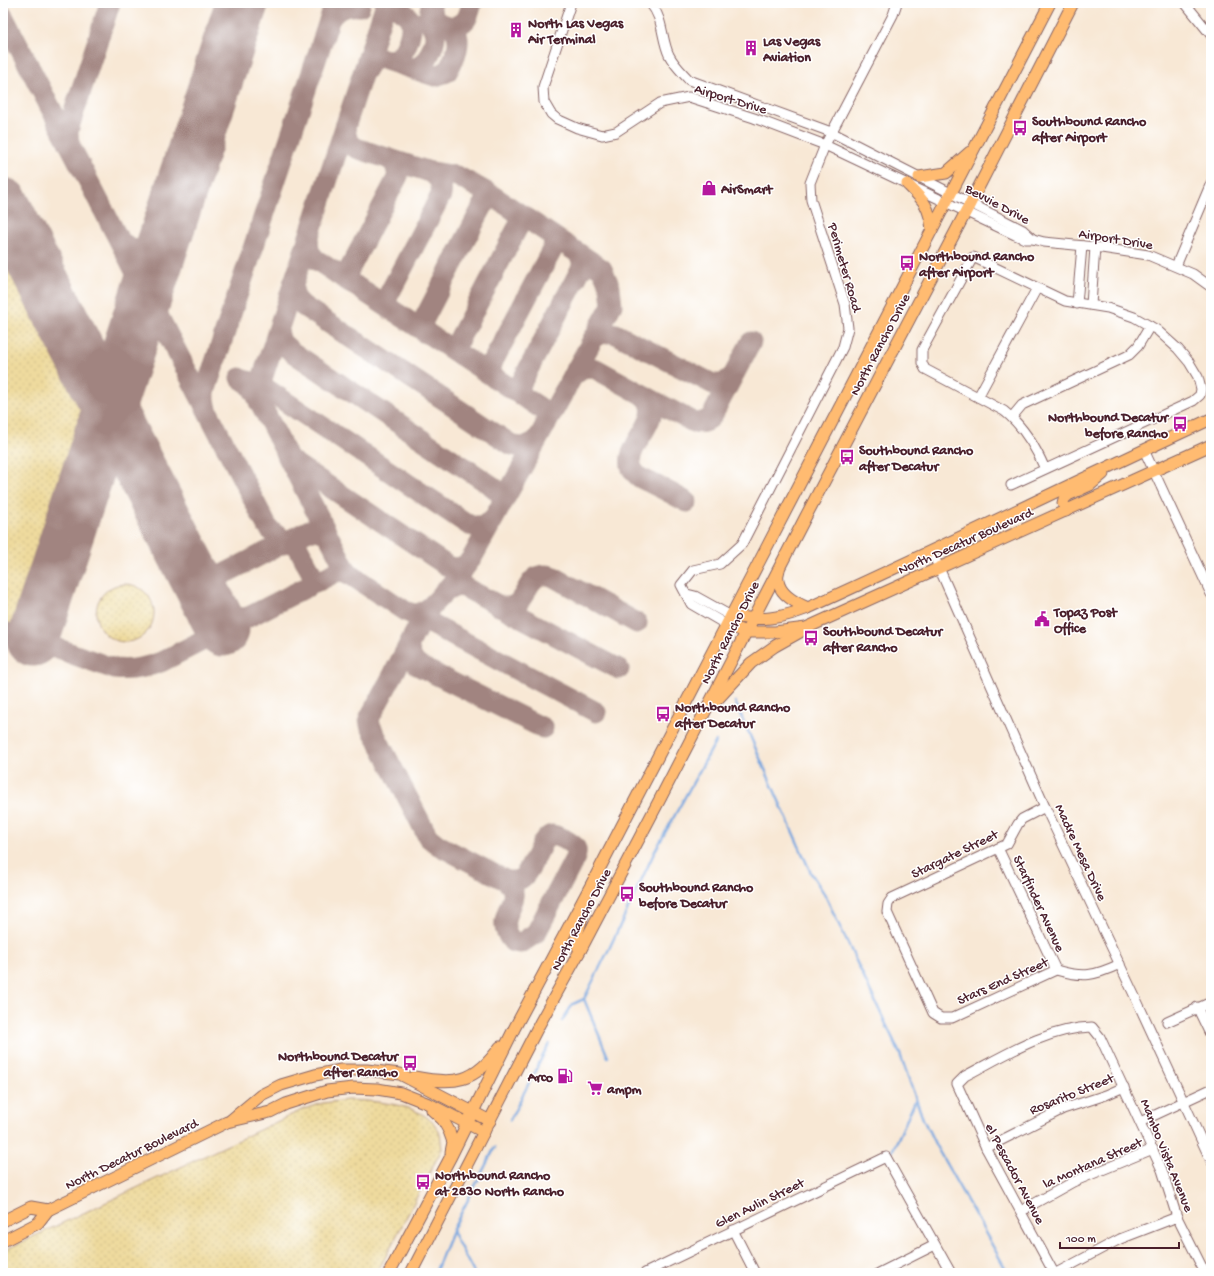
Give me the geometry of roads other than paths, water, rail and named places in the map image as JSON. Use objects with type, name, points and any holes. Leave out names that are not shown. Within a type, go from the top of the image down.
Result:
[{"type":"main road","name":"North Rancho Drive","points":[[389,1273],[450,1158],[514,1028],[591,885],[1050,3]]},
{"type":"main road","name":"North Rancho Drive","points":[[411,1273],[540,1023],[581,950],[778,569],[968,208],[1073,3]]},
{"type":"main road","points":[[919,177],[946,173],[975,148]]},
{"type":"main road","points":[[907,184],[928,207],[932,229]]},
{"type":"main road","name":"North Decatur Boulevard","points":[[729,620],[773,618],[793,614],[808,608],[932,552],[1211,419]]},
{"type":"main road","name":"North Decatur Boulevard","points":[[729,620],[746,632],[775,632],[806,628],[1211,445]]},
{"type":"main road","points":[[1066,511],[1063,503],[1064,499],[1068,495],[1090,485],[1116,463]]},
{"type":"main road","points":[[778,569],[778,581],[786,595],[797,603],[808,608]]},
{"type":"main road","points":[[703,716],[741,672],[751,663],[775,646],[806,628]]},
{"type":"main road","points":[[581,950],[577,943],[576,935],[580,929],[591,885]]},
{"type":"main road","points":[[400,1074],[444,1082],[464,1079],[477,1072],[492,1057],[514,1028]]},
{"type":"main road","name":"North Decatur Boulevard","points":[[3,1241],[38,1223],[48,1210],[228,1122],[262,1095],[281,1086],[328,1072],[367,1070],[400,1074],[490,1121]]},
{"type":"main road","name":"North Decatur Boulevard","points":[[228,1122],[270,1112],[286,1104],[327,1090],[352,1088],[377,1089],[401,1093],[429,1104],[484,1132]]},
{"type":"main road","points":[[429,1104],[433,1112],[443,1120],[453,1142],[450,1158]]},
{"type":"main road","points":[[3,1221],[31,1207],[48,1210]]},
{"type":"street","name":"Airport Drive","points":[[571,3],[543,87],[544,102],[557,119],[577,128],[602,135],[616,132],[660,103],[689,97],[754,118],[825,145],[907,184],[948,198]]},
{"type":"street","name":"Airport Drive","points":[[650,3],[658,14],[669,55],[679,70],[689,80],[831,132],[919,177],[948,198]]},
{"type":"street","name":"Perimeter Road","points":[[729,620],[691,604],[681,585],[693,570],[720,564],[742,544],[843,346],[848,328],[845,304],[811,200],[810,183],[831,132],[893,15],[897,3]]},
{"type":"street","points":[[1185,3],[1211,35]]},
{"type":"street","points":[[1176,266],[1211,183]]},
{"type":"street","name":"Bevvie Drive","points":[[948,198],[1015,235],[1025,239],[1033,239]]},
{"type":"street","name":"Airport Drive","points":[[1033,239],[1044,242],[1095,247],[1148,255],[1193,274],[1211,287]]},
{"type":"street","points":[[1077,304],[1082,246]]},
{"type":"street","points":[[1091,305],[1095,247]]},
{"type":"street","points":[[1011,485],[1193,400],[1200,395],[1201,389],[1198,377],[1189,362],[1178,349],[1157,330],[1134,317],[1108,308],[1065,301],[973,257],[922,350],[922,363],[925,369],[1004,411],[1012,417],[1030,441],[1045,469]]},
{"type":"street","points":[[978,397],[1037,288]]},
{"type":"street","points":[[1012,417],[1022,405],[1129,355],[1138,346],[1150,326]]},
{"type":"street","points":[[1144,450],[1211,594]]},
{"type":"street","name":"Madre Mesa Drive","points":[[932,552],[1046,808],[1211,1161]]},
{"type":"street","name":"Stargate Street","points":[[941,1018],[933,1013],[887,912],[888,904],[892,898],[1007,844],[1022,819],[1046,808]]},
{"type":"street","name":"Starfinder Avenue","points":[[998,848],[1056,970]]},
{"type":"street","name":"Stars End Street","points":[[941,1018],[952,1018],[1056,970],[1070,974],[1083,975],[1100,973],[1120,964]]},
{"type":"street","points":[[1167,1022],[1197,1007],[1211,1002]]},
{"type":"street","points":[[1197,1007],[1211,1036]]},
{"type":"street","name":"el Pescador Avenue","points":[[1055,1273],[986,1148],[957,1084],[965,1076],[1033,1040],[1080,1027],[1092,1027]]},
{"type":"street","name":"Mambo Vista Avenue","points":[[1092,1027],[1100,1037],[1153,1149],[1162,1170],[1177,1217],[1205,1273]]},
{"type":"street","name":"Rosarito Street","points":[[986,1148],[1063,1108],[1106,1095],[1124,1087]]},
{"type":"street","points":[[1140,1122],[1211,1090]]},
{"type":"street","name":"la Montana Street","points":[[1021,1211],[1073,1182],[1153,1149]]},
{"type":"street","name":"Glen Aulin Street","points":[[650,1272],[733,1230],[886,1157],[935,1245]]},
{"type":"street","points":[[1055,1273],[1120,1239],[1177,1217]]},
{"type":"street","points":[[733,1230],[755,1273]]},
{"type":"street","points":[[879,1273],[935,1245],[951,1273]]},
{"type":"waterway","points":[[735,702],[811,873],[825,895],[900,1054],[923,1119],[936,1146],[1008,1273]]},
{"type":"waterway","points":[[608,1057],[584,999],[655,851],[716,741]]},
{"type":"waterway","points":[[562,1021],[573,1004],[584,999]]},
{"type":"waterway","points":[[510,1120],[549,1044]]},
{"type":"waterway","points":[[892,1152],[916,1099]]},
{"type":"waterway","points":[[435,1273],[453,1229],[495,1147]]},
{"type":"waterway","points":[[452,1231],[474,1273]]},
{"type":"place","name":"North Las Vegas Air Terminal","points":[[516,30]]},
{"type":"place","name":"Las Vegas Aviation","points":[[751,48]]},
{"type":"place","name":"Southbound Rancho after Airport","points":[[1020,128]]},
{"type":"place","name":"AirSmart","points":[[709,188]]},
{"type":"place","name":"Northbound Rancho after Airport","points":[[907,263]]},
{"type":"place","name":"Northbound Decatur before Rancho","points":[[1180,424]]},
{"type":"place","name":"Southbound Rancho after Decatur","points":[[847,457]]},
{"type":"place","name":"Topaz Post Office","points":[[1042,619]]},
{"type":"place","name":"Southbound Decatur after Rancho","points":[[811,638]]},
{"type":"place","name":"Northbound Rancho after Decatur","points":[[663,714]]},
{"type":"place","name":"Southbound Rancho before Decatur","points":[[627,894]]},
{"type":"place","name":"Northbound Decatur after Rancho","points":[[410,1063]]},
{"type":"place","name":"Arco","points":[[565,1076]]},
{"type":"place","name":"ampm","points":[[595,1088]]},
{"type":"place","name":"Northbound Rancho at 2830 North Rancho","points":[[423,1182]]}]
